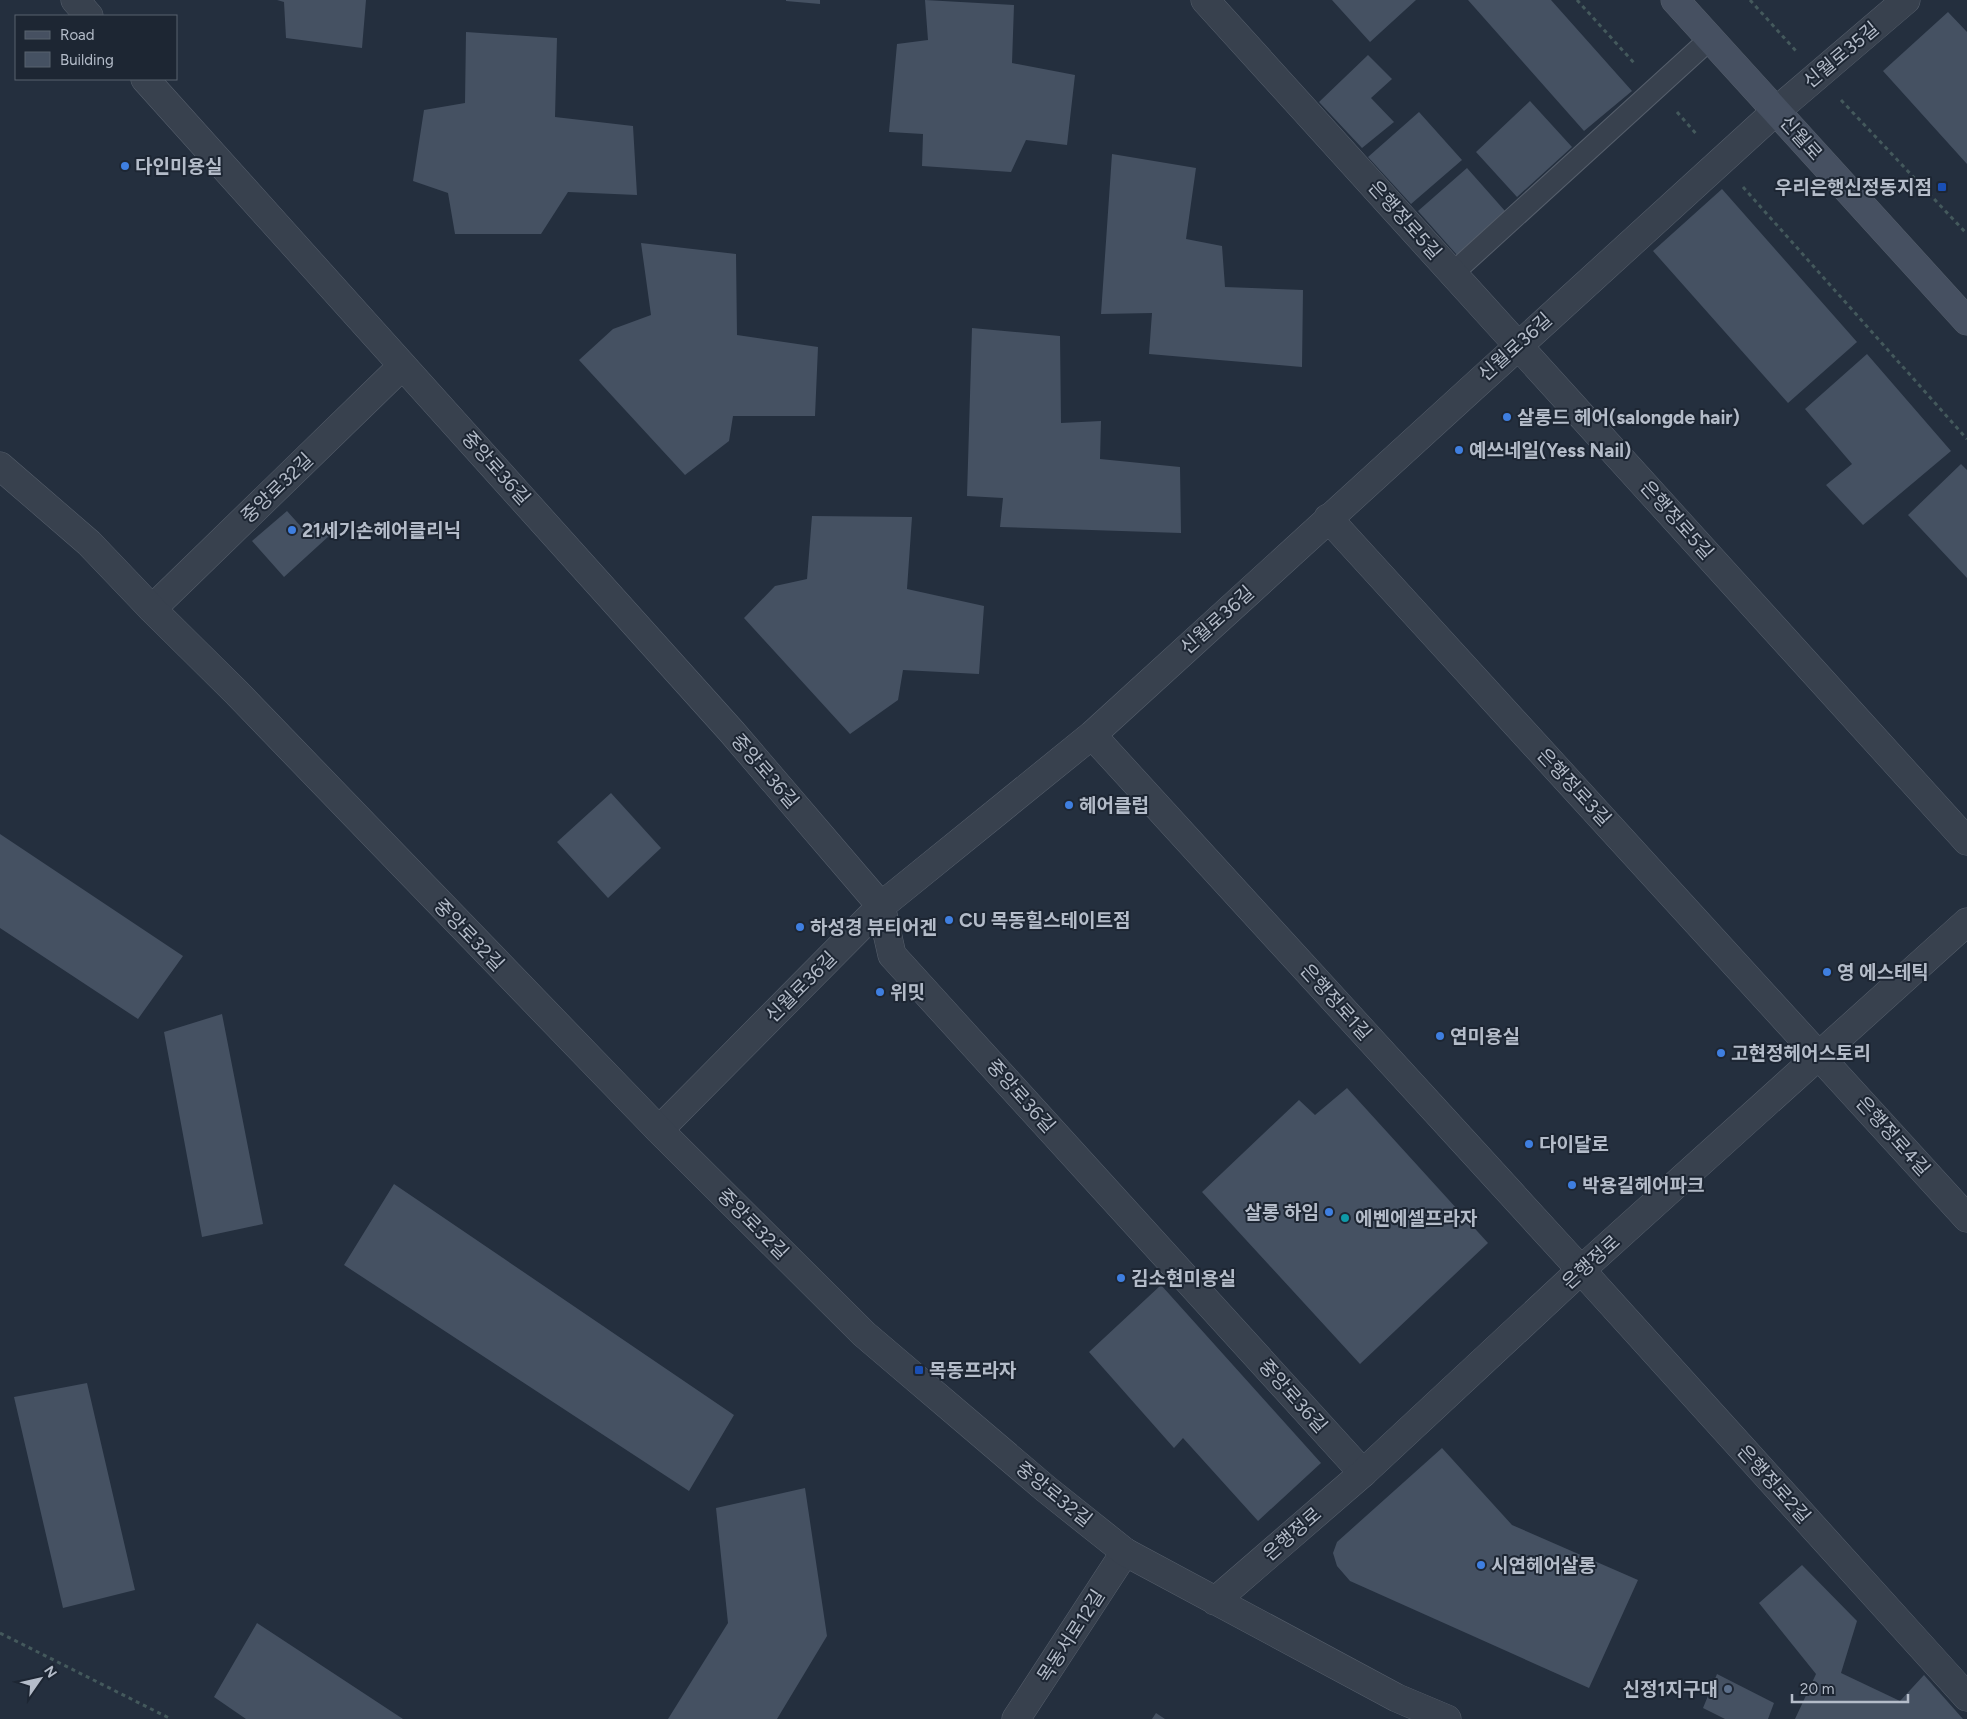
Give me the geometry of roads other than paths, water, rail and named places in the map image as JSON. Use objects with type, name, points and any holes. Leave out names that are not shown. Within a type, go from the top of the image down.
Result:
[{"type":"main road","name":"신월로","points":[[1675,0],[1967,321]]},
{"type":"street","points":[[75,0],[88,15]]},
{"type":"street","name":"은행정로5길","points":[[1205,0],[1967,841]]},
{"type":"street","name":"신월로35길","points":[[1776,111],[1906,0]]},
{"type":"street","name":"중앙로36길","points":[[146,80],[720,718],[881,906],[892,955],[1363,1473]]},
{"type":"street","name":"신월로36길","points":[[659,1130],[881,906],[1092,734],[1776,111]]},
{"type":"street","name":"중앙로32길","points":[[152,609],[402,366]]},
{"type":"street","name":"중앙로32길","points":[[0,466],[89,543],[152,609],[236,692],[659,1130],[864,1334],[1046,1489],[1125,1552],[1397,1698],[1446,1719]]},
{"type":"street","name":"은행정로3길","points":[[1328,518],[1820,1055]]},
{"type":"street","name":"은행정로1길","points":[[1092,734],[1581,1270]]},
{"type":"street","name":"은행정로","points":[[1215,1601],[1363,1473],[1581,1270],[1967,922]]},
{"type":"street","name":"은행정로4길","points":[[1820,1055],[1967,1218]]},
{"type":"street","name":"은행정로2길","points":[[1581,1270],[1967,1697]]},
{"type":"street","name":"목동서로12길","points":[[1016,1719],[1125,1552]]},
{"type":"lane","points":[[1453,273],[1710,39]]},
{"type":"place","name":"다인미용실","points":[[125,166]]},
{"type":"place","name":"우리은행신정동지점","points":[[1942,187]]},
{"type":"place","name":"살롱드 헤어(salongde hair)","points":[[1507,417]]},
{"type":"place","name":"예쓰네일(Yess Nail)","points":[[1459,450]]},
{"type":"place","name":"21세기손헤어클리닉","points":[[292,530]]},
{"type":"place","name":"헤어클럽","points":[[1069,805]]},
{"type":"place","name":"CU 목동힐스테이트점","points":[[949,920]]},
{"type":"place","name":"하성경 뷰티어겐","points":[[800,927]]},
{"type":"place","name":"영 에스테틱","points":[[1827,972]]},
{"type":"place","name":"위밋","points":[[880,992]]},
{"type":"place","name":"연미용실","points":[[1440,1036]]},
{"type":"place","name":"고현정헤어스토리","points":[[1721,1053]]},
{"type":"place","name":"다이달로","points":[[1529,1144]]},
{"type":"place","name":"박용길헤어파크","points":[[1572,1185]]},
{"type":"place","name":"살롱 하임","points":[[1329,1212]]},
{"type":"place","name":"에벤에셀프라자","points":[[1345,1218]]},
{"type":"place","name":"김소현미용실","points":[[1121,1278]]},
{"type":"place","name":"목동프라자","points":[[919,1370]]},
{"type":"place","name":"시연헤어살롱","points":[[1481,1565]]},
{"type":"place","name":"신정1지구대","points":[[1728,1689]]}]
